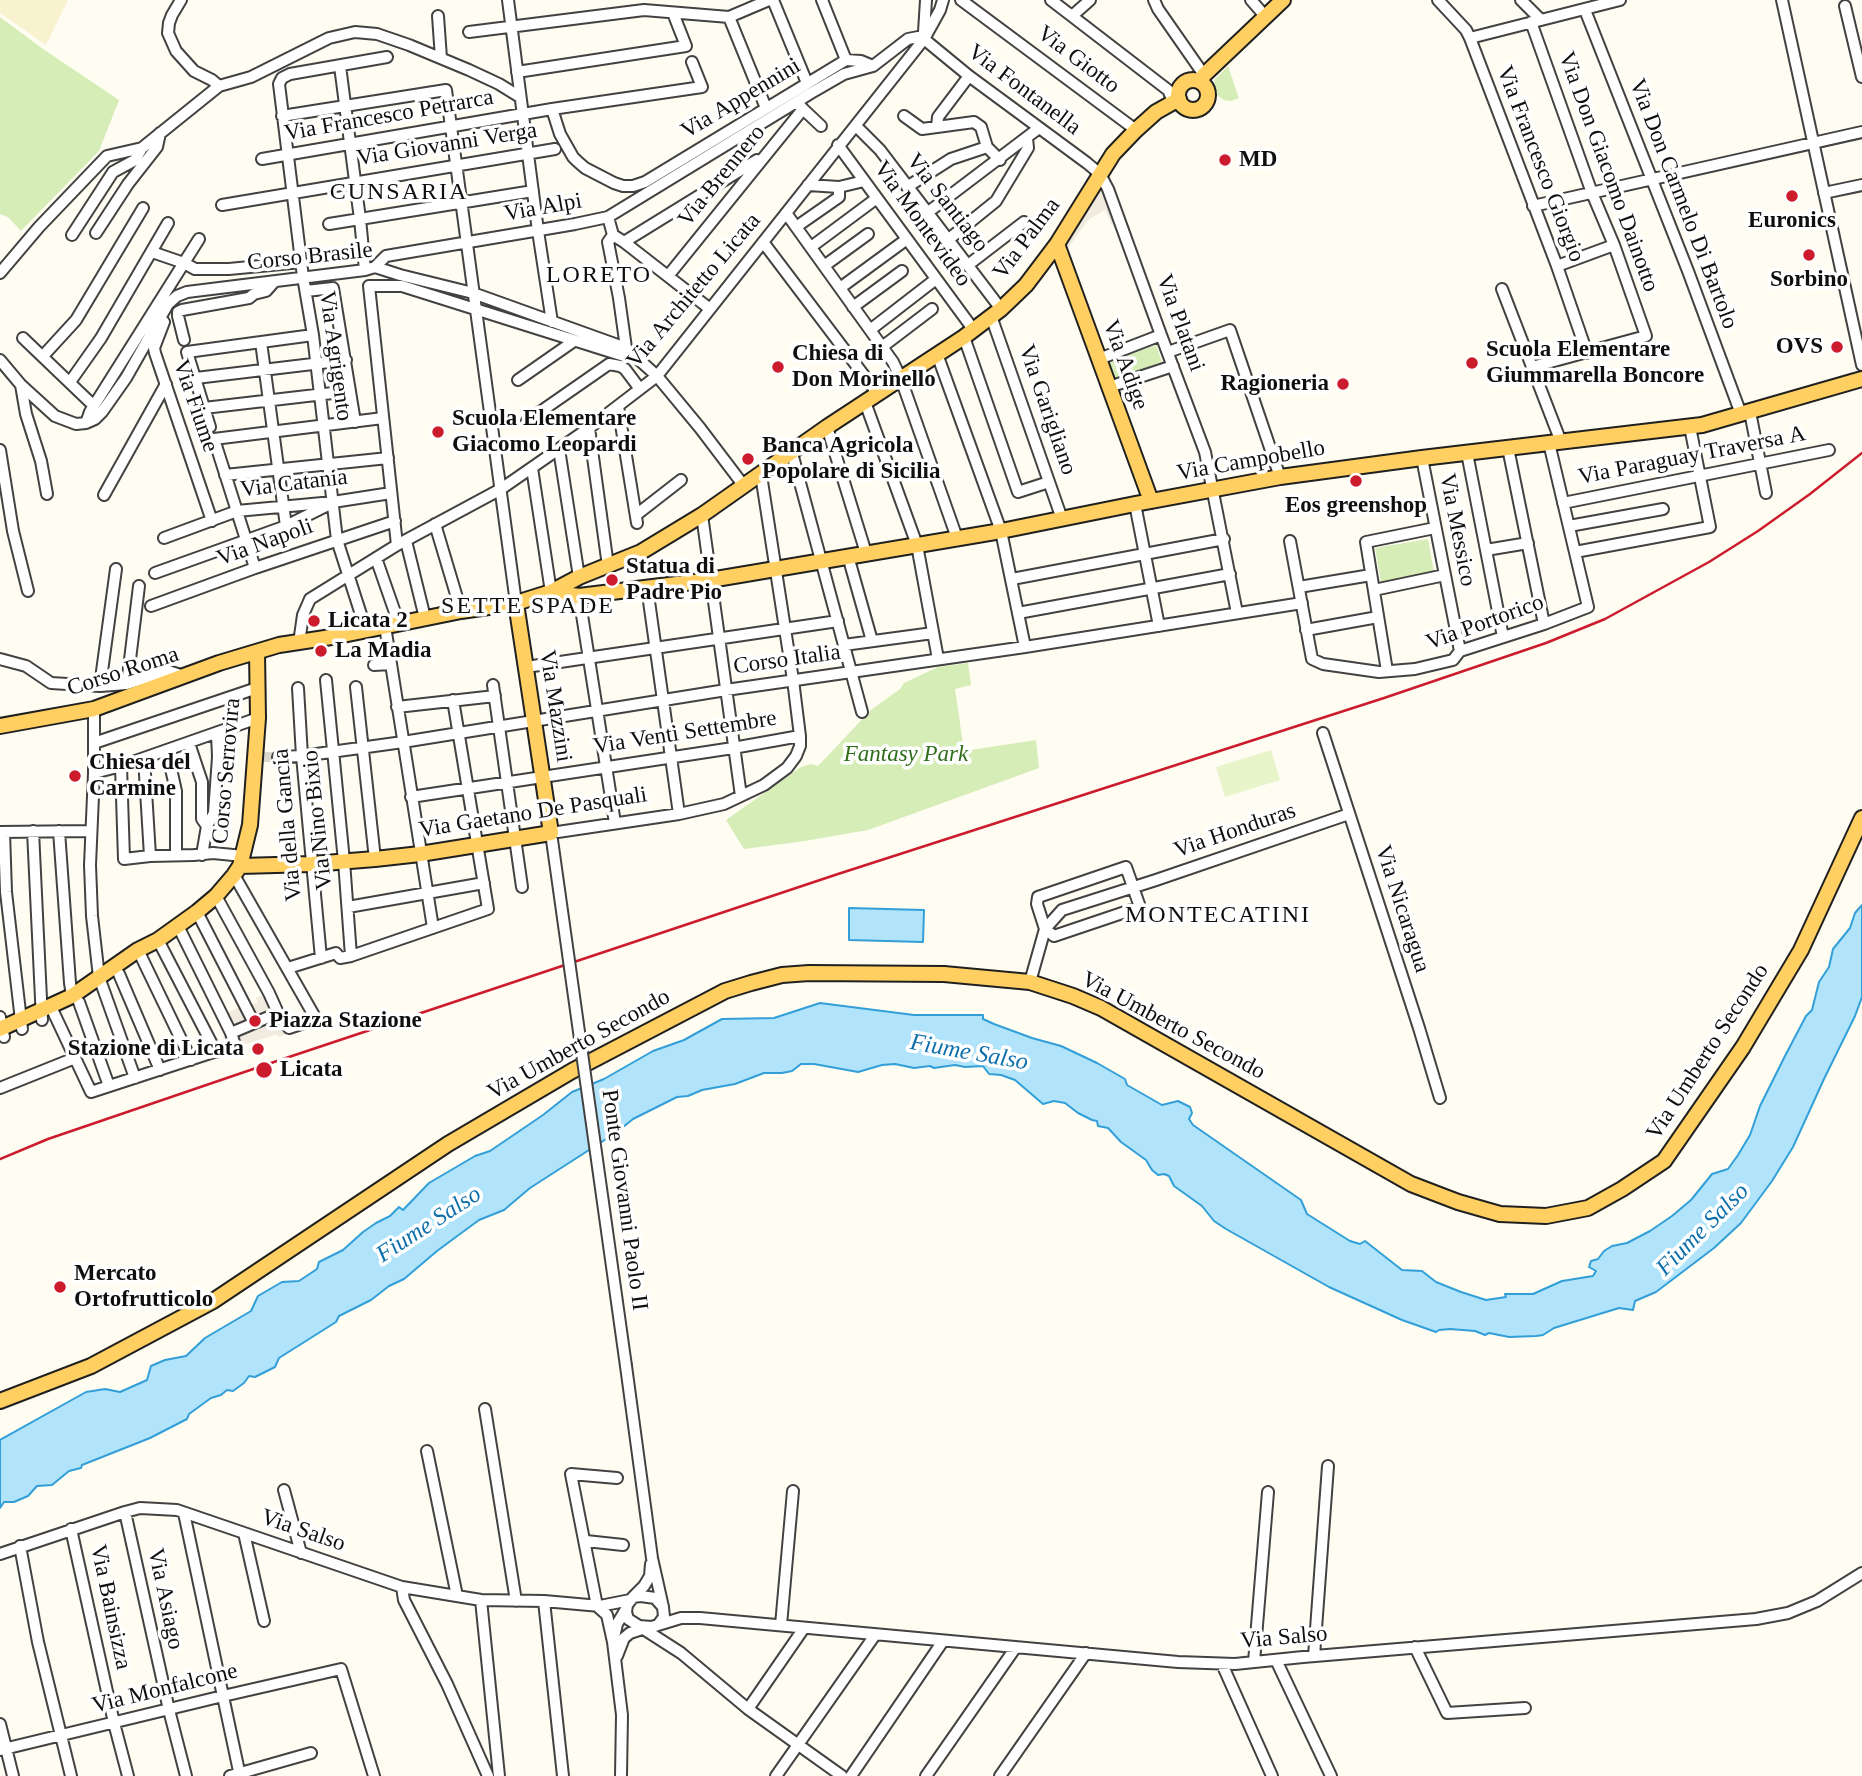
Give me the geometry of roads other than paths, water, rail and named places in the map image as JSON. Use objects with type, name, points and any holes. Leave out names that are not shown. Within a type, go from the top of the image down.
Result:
[{"type":"main road","name":"Via Palma","points":[[551,592],[579,577],[641,552],[702,516],[996,312],[1026,285],[1057,244],[1113,154],[1156,112],[1176,100],[1185,82],[1202,78],[1283,0]]},
{"type":"main road","points":[[1176,100],[1190,110],[1202,107],[1208,96],[1202,78]]},
{"type":"main road","name":"Via Adige","points":[[1057,244],[1151,501]]},
{"type":"main road","name":"Via Campobello","points":[[551,592],[579,596],[710,580],[1001,531],[1280,477],[1690,427],[1862,379]]},
{"type":"main road","name":"Corso Roma","points":[[0,726],[94,709],[219,663],[279,645],[516,603],[551,592]]},
{"type":"main road","name":"Via Mazzini","points":[[516,603],[552,840]]},
{"type":"main road","name":"Corso Serrovira","points":[[1,1030],[21,1025],[76,999],[197,912],[216,896],[239,865],[250,825],[259,757],[257,652]]},
{"type":"main road","name":"Via Umberto Secondo","points":[[0,1401],[91,1366],[213,1301],[448,1144],[572,1071],[725,991],[772,978],[809,973],[944,974],[1030,982],[1101,1008],[1411,1184],[1500,1214],[1546,1216],[1588,1208],[1664,1161],[1672,1150],[1743,1047],[1801,950],[1862,818]]},
{"type":"main road","name":"Via Gaetano De Pasquali","points":[[239,865],[313,864],[420,854],[515,839],[552,840]]},
{"type":"main road","name":"Corso Serrovira","points":[[100,982],[119,974],[140,954]]},
{"type":"street","points":[[181,0],[172,15],[168,33],[176,51],[194,71],[219,86]]},
{"type":"street","points":[[508,0],[552,322]]},
{"type":"street","points":[[469,32],[644,10],[729,18],[771,0],[807,83]]},
{"type":"street","points":[[822,0],[846,60],[873,65]]},
{"type":"street","points":[[924,39],[926,0]]},
{"type":"street","name":"Via Architetto Licata","points":[[299,643],[303,615],[310,599],[402,543],[501,489],[589,428],[657,376],[924,39],[943,0]]},
{"type":"street","name":"Via Giotto","points":[[961,0],[1136,130]]},
{"type":"street","points":[[1051,0],[1167,90],[1176,100]]},
{"type":"street","points":[[1072,16],[1090,0]]},
{"type":"street","points":[[1154,0],[1202,78]]},
{"type":"street","points":[[1251,0],[1265,16]]},
{"type":"street","name":"Via Francesco Giorgio","points":[[1438,0],[1470,38],[1587,353]]},
{"type":"street","points":[[1521,0],[1536,21]]},
{"type":"street","points":[[1782,0],[1862,365]]},
{"type":"street","points":[[1470,38],[1613,1]]},
{"type":"street","points":[[1845,6],[1862,77]]},
{"type":"street","name":"Via Don Carmelo Di Bartolo","points":[[1585,10],[1746,413],[1766,493]]},
{"type":"street","points":[[517,72],[686,46],[673,13]]},
{"type":"street","points":[[438,16],[441,58]]},
{"type":"street","points":[[729,18],[766,108]]},
{"type":"street","name":"Via Don Giacomo Dainotto","points":[[1536,21],[1592,193],[1614,245],[1646,337],[1587,353]]},
{"type":"street","points":[[72,235],[113,172],[135,160],[142,148],[219,86],[251,77],[340,34],[377,34],[441,58],[499,84],[520,97]]},
{"type":"street","name":"Via Appennini","points":[[635,200],[800,106],[844,74],[873,65],[908,38],[924,39]]},
{"type":"street","name":"Via Fontanella","points":[[924,39],[1100,174]]},
{"type":"street","points":[[370,269],[360,219],[340,66],[387,57]]},
{"type":"street","name":"Via Appennini","points":[[552,110],[559,134],[577,161],[614,183],[633,186],[645,182],[846,60]]},
{"type":"street","name":"Via Francesco Petrarca","points":[[262,159],[702,87],[692,62]]},
{"type":"street","name":"Via Agrigento","points":[[340,66],[290,74],[282,78],[279,84],[337,540],[366,629]]},
{"type":"street","points":[[937,127],[939,117],[969,76]]},
{"type":"street","name":"Via Mazzini","points":[[345,106],[446,90],[516,603]]},
{"type":"street","points":[[282,116],[345,106]]},
{"type":"street","points":[[800,106],[821,126]]},
{"type":"street","name":"Via Brennero","points":[[668,276],[765,155],[800,106]]},
{"type":"street","points":[[904,116],[922,129],[974,122],[981,127],[987,147],[1000,160]]},
{"type":"street","name":"Via Santiago","points":[[856,126],[880,150],[949,239],[996,312]]},
{"type":"street","points":[[927,213],[1039,128]]},
{"type":"street","points":[[1533,206],[1862,132]]},
{"type":"street","points":[[96,233],[157,146],[160,133]]},
{"type":"street","points":[[949,239],[996,201],[1028,148],[1027,138]]},
{"type":"street","name":"Via Montevideo","points":[[838,145],[936,279],[969,333],[1018,492],[1049,482]]},
{"type":"street","points":[[907,187],[951,159],[987,147]]},
{"type":"street","points":[[0,273],[107,156],[142,148]]},
{"type":"street","name":"Via Giovanni Verga","points":[[222,205],[555,149]]},
{"type":"street","points":[[624,242],[765,155]]},
{"type":"street","name":"Via Platani","points":[[1100,174],[1118,212],[1205,452],[1237,613]]},
{"type":"street","points":[[808,185],[839,187],[864,181]]},
{"type":"street","points":[[1824,193],[1862,185]]},
{"type":"street","points":[[796,227],[839,197],[839,187]]},
{"type":"street","points":[[329,225],[533,191]]},
{"type":"street","points":[[811,247],[877,198]]},
{"type":"street","name":"Via Alpi","points":[[370,269],[386,256],[608,217],[635,200]]},
{"type":"street","points":[[43,356],[76,320],[143,208]]},
{"type":"street","points":[[786,213],[893,362],[957,538]]},
{"type":"street","points":[[608,217],[613,235],[710,309]]},
{"type":"street","points":[[968,265],[1024,222]]},
{"type":"street","points":[[70,382],[101,338],[169,223]]},
{"type":"street","points":[[824,266],[868,234]]},
{"type":"street","points":[[613,235],[608,242],[629,352]]},
{"type":"street","points":[[86,424],[90,412],[199,239]]},
{"type":"street","points":[[840,288],[907,239]]},
{"type":"street","points":[[763,242],[878,394]]},
{"type":"street","points":[[1557,267],[1614,245]]},
{"type":"street","points":[[152,252],[195,269],[229,269],[302,262]]},
{"type":"street","name":"Corso Brasile","points":[[168,304],[187,292],[370,269],[473,293],[629,352],[657,376],[744,486]]},
{"type":"street","points":[[853,307],[902,271]]},
{"type":"street","points":[[870,330],[936,279]]},
{"type":"street","points":[[210,427],[178,312],[249,298],[254,293],[267,291],[274,282]]},
{"type":"street","name":"Corso Brasile","points":[[383,418],[369,286],[402,286],[621,355],[629,352]]},
{"type":"street","points":[[306,291],[333,288],[355,422]]},
{"type":"street","points":[[1502,289],[1532,367],[1555,443],[1563,503],[1575,552],[1710,527],[1690,427]]},
{"type":"street","points":[[0,360],[55,416],[76,424],[86,424],[102,412],[126,378],[168,304]]},
{"type":"street","name":"Via Fiume","points":[[168,304],[168,314],[154,348],[212,521]]},
{"type":"street","points":[[882,347],[932,309]]},
{"type":"street","name":"Via Garigliano","points":[[996,312],[1062,519]]},
{"type":"street","points":[[1168,352],[1230,330],[1280,477]]},
{"type":"street","points":[[186,346],[261,342],[313,335]]},
{"type":"street","points":[[1099,359],[1161,335]]},
{"type":"street","points":[[23,338],[94,406]]},
{"type":"street","points":[[518,380],[574,341]]},
{"type":"street","points":[[261,342],[286,526]]},
{"type":"street","points":[[1532,367],[1587,353]]},
{"type":"street","points":[[937,354],[1001,531],[1025,647]]},
{"type":"street","points":[[195,378],[346,360]]},
{"type":"street","points":[[527,421],[604,367],[613,364],[625,369],[640,389]]},
{"type":"street","points":[[1110,387],[1173,366]]},
{"type":"street","points":[[21,384],[47,494]]},
{"type":"street","points":[[104,495],[166,384]]},
{"type":"street","points":[[204,408],[350,391]]},
{"type":"street","points":[[865,402],[916,545],[938,659]]},
{"type":"street","points":[[618,406],[637,519],[681,480]]},
{"type":"street","points":[[255,568],[214,439],[383,418],[395,521],[425,618]]},
{"type":"street","points":[[589,428],[608,566]]},
{"type":"street","points":[[827,428],[866,553]]},
{"type":"street","points":[[1508,448],[1544,624]]},
{"type":"street","points":[[559,449],[579,577]]},
{"type":"street","points":[[0,450],[13,531],[28,591]]},
{"type":"street","name":"Via Paraguay Traversa A","points":[[1563,503],[1829,450]]},
{"type":"street","points":[[792,453],[862,712]]},
{"type":"street","points":[[1467,453],[1503,637]]},
{"type":"street","points":[[225,475],[388,458]]},
{"type":"street","name":"Via Messico","points":[[1422,458],[1460,652]]},
{"type":"street","points":[[532,468],[551,592]]},
{"type":"street","points":[[761,475],[800,736]]},
{"type":"street","name":"Via Catania","points":[[164,538],[237,511],[333,502],[391,493]]},
{"type":"street","points":[[155,573],[286,526],[333,502]]},
{"type":"street","points":[[1135,504],[1159,626]]},
{"type":"street","points":[[1569,526],[1663,509]]},
{"type":"street","points":[[702,516],[741,796]]},
{"type":"street","name":"Via Napoli","points":[[151,606],[395,521]]},
{"type":"street","points":[[435,524],[461,611]]},
{"type":"street","points":[[1387,671],[1366,542],[1435,528]]},
{"type":"street","points":[[1012,579],[1224,539]]},
{"type":"street","points":[[1290,541],[1306,630],[1378,617]]},
{"type":"street","points":[[1486,550],[1528,544]]},
{"type":"street","name":"Via Portorico","points":[[1306,630],[1312,659],[1323,664],[1380,672],[1415,669],[1453,660],[1460,652],[1588,607],[1575,552]]},
{"type":"street","points":[[848,556],[872,641]]},
{"type":"street","points":[[376,558],[392,625],[391,664],[433,928]]},
{"type":"street","points":[[100,686],[116,569]]},
{"type":"street","points":[[1018,613],[1230,575]]},
{"type":"street","points":[[1299,587],[1371,575]]},
{"type":"street","points":[[1374,590],[1445,575]]},
{"type":"street","points":[[127,684],[139,586]]},
{"type":"street","points":[[647,587],[679,814]]},
{"type":"street","points":[[579,596],[615,823]]},
{"type":"street","name":"Corso Italia","points":[[278,757],[403,742],[1302,603]]},
{"type":"street","points":[[526,667],[838,621]]},
{"type":"street","points":[[844,645],[933,633]]},
{"type":"street","points":[[0,659],[26,666],[51,683],[100,686],[127,684],[168,671],[186,676]]},
{"type":"street","points":[[374,665],[391,664]]},
{"type":"street","name":"Via Nino Bixio","points":[[326,680],[351,956]]},
{"type":"street","points":[[356,687],[375,859]]},
{"type":"street","points":[[94,743],[257,688]]},
{"type":"street","name":"Via della Gancia","points":[[298,688],[321,958]]},
{"type":"street","points":[[397,707],[494,690],[522,887]]},
{"type":"street","points":[[288,968],[336,953],[340,958],[351,956],[488,909],[453,699]]},
{"type":"street","points":[[94,709],[90,865],[92,916],[100,982],[135,1078]]},
{"type":"street","points":[[93,773],[167,751],[257,718]]},
{"type":"street","name":"Via Nicaragua","points":[[1323,733],[1440,1098]]},
{"type":"street","points":[[202,855],[207,825],[214,813],[217,734]]},
{"type":"street","name":"Via Venti Settembre","points":[[411,797],[800,736]]},
{"type":"street","name":"Via Gaetano De Pasquali","points":[[552,840],[615,823],[679,814],[723,804],[764,785],[787,768],[796,756],[800,736]]},
{"type":"street","points":[[189,743],[202,782],[202,819],[207,825]]},
{"type":"street","points":[[167,751],[176,791],[176,855]]},
{"type":"street","points":[[144,758],[150,856]]},
{"type":"street","points":[[121,766],[124,859],[213,853],[239,865],[288,968],[316,1019],[289,1028],[278,1013],[216,896]]},
{"type":"street","name":"Via Honduras","points":[[1045,929],[1062,910],[1349,814]]},
{"type":"street","points":[[33,831],[47,1013],[75,1058],[91,1092],[235,1045],[178,926]]},
{"type":"street","points":[[59,831],[70,983],[108,1086]]},
{"type":"street","points":[[21,1025],[2,832],[91,831]]},
{"type":"street","name":"Ponte Giovanni Paolo II","points":[[552,840],[652,1558],[657,1577],[656,1616],[668,1639],[681,1653]]},
{"type":"street","points":[[1030,982],[1045,929],[1037,904],[1038,897],[1126,867],[1140,907],[1054,936],[1045,929]]},
{"type":"street","points":[[348,907],[484,883]]},
{"type":"street","points":[[197,912],[254,1023]]},
{"type":"street","points":[[158,940],[216,1052]]},
{"type":"street","points":[[140,954],[191,1060]]},
{"type":"street","points":[[119,974],[160,1070]]},
{"type":"street","points":[[231,1033],[278,1013]]},
{"type":"street","points":[[0,1088],[75,1058]]},
{"type":"street","points":[[485,1409],[516,1601]]},
{"type":"street","points":[[427,1451],[457,1596]]},
{"type":"street","points":[[1314,1656],[1328,1466]]},
{"type":"street","points":[[617,1478],[571,1474],[598,1606],[607,1615],[613,1642],[622,1715],[623,1775]]},
{"type":"street","points":[[284,1490],[301,1553]]},
{"type":"street","points":[[781,1625],[793,1491]]},
{"type":"street","points":[[1254,1662],[1268,1492]]},
{"type":"street","name":"Via Salso","points":[[0,1554],[141,1508],[177,1510],[402,1587],[481,1600],[544,1601],[598,1606]]},
{"type":"street","name":"Via Asiago","points":[[125,1512],[186,1776]]},
{"type":"street","points":[[184,1513],[237,1775],[311,1753]]},
{"type":"street","name":"Via Bainsizza","points":[[71,1529],[128,1776]]},
{"type":"street","points":[[244,1533],[264,1621]]},
{"type":"street","points":[[586,1541],[623,1545]]},
{"type":"street","points":[[20,1546],[38,1642],[71,1776]]},
{"type":"street","points":[[613,1642],[617,1624],[650,1576],[652,1558]]},
{"type":"street","name":"Via Salso","points":[[699,1618],[1222,1664],[1756,1619],[1788,1613],[1816,1601],[1862,1573]]},
{"type":"street","points":[[402,1587],[404,1600],[447,1684],[488,1776]]},
{"type":"street","points":[[598,1606],[628,1608],[641,1596],[681,1653],[748,1709],[842,1776]]},
{"type":"street","points":[[481,1600],[499,1776]]},
{"type":"street","points":[[544,1601],[563,1776]]},
{"type":"street","points":[[598,1606],[628,1608],[656,1616],[699,1618]]},
{"type":"street","points":[[616,1662],[624,1638],[656,1616],[679,1612],[699,1618]]},
{"type":"street","points":[[748,1709],[804,1628]]},
{"type":"street","points":[[776,1776],[875,1634]]},
{"type":"street","points":[[851,1776],[943,1641]]},
{"type":"street","points":[[926,1776],[1016,1647]]},
{"type":"street","points":[[1415,1647],[1447,1713],[1525,1708]]},
{"type":"street","points":[[1000,1776],[1086,1653]]},
{"type":"street","points":[[1276,1660],[1331,1776]]},
{"type":"street","points":[[1222,1664],[1272,1776]]},
{"type":"street","name":"Via Monfalcone","points":[[3,1749],[341,1670],[374,1776]]},
{"type":"street","points":[[0,1724],[3,1749],[13,1776]]},
{"type":"water","name":"Fiume Salso","points":[[1862,905],[1862,997],[1793,1147],[1741,1223],[1714,1248],[1656,1292],[1635,1301],[1633,1310],[1619,1308],[1536,1336],[1509,1337],[1450,1329],[1436,1332],[1402,1320],[1329,1287],[1226,1229],[1214,1221],[1202,1206],[1174,1186],[1169,1176],[1158,1175],[1152,1170],[1146,1160],[1121,1142],[1108,1128],[1098,1126],[1097,1121],[1078,1113],[1065,1103],[1054,1101],[1043,1104],[1015,1080],[989,1074],[983,1066],[914,1068],[895,1064],[858,1072],[801,1064],[792,1071],[764,1073],[735,1084],[677,1097],[633,1119],[530,1188],[504,1210],[479,1220],[404,1279],[339,1316],[336,1322],[279,1358],[275,1367],[255,1377],[249,1376],[233,1391],[227,1390],[211,1398],[189,1414],[187,1419],[150,1438],[69,1471],[52,1485],[37,1486],[28,1496],[14,1502],[4,1502],[0,1508],[0,1440],[86,1392],[105,1389],[120,1392],[147,1380],[151,1366],[186,1356],[205,1338],[251,1311],[258,1296],[282,1282],[299,1281],[317,1269],[319,1262],[343,1250],[399,1207],[403,1210],[429,1183],[475,1156],[490,1151],[572,1092],[604,1079],[653,1051],[684,1040],[722,1019],[774,1018],[820,1003],[914,1015],[983,1015],[983,1019],[994,1024],[1061,1046],[1125,1079],[1127,1085],[1162,1105],[1178,1101],[1190,1107],[1192,1113],[1189,1119],[1193,1125],[1301,1200],[1307,1214],[1350,1241],[1360,1244],[1365,1241],[1402,1270],[1422,1271],[1436,1282],[1461,1292],[1486,1300],[1506,1297],[1505,1294],[1533,1294],[1562,1281],[1593,1276],[1596,1271],[1589,1267],[1591,1261],[1598,1259],[1612,1246],[1627,1243],[1650,1231],[1691,1200],[1712,1174],[1728,1169],[1750,1135],[1760,1106],[1806,1016],[1812,1010],[1819,982],[1829,967],[1833,949],[1850,928],[1855,913]]},
{"type":"water","points":[[849,908],[924,910],[923,942],[849,940]]},
{"type":"tunnel","points":[[264,757],[278,757]]},
{"type":"railway","points":[[0,1159],[48,1139],[265,1065],[838,874],[1546,643],[1605,619],[1709,562],[1810,494],[1862,453]]},
{"type":"place","name":"MD","points":[[1225,160]]},
{"type":"place","name":"Euronics","points":[[1792,196]]},
{"type":"place","name":"Sorbino","points":[[1809,255]]},
{"type":"place","name":"OVS","points":[[1837,347]]},
{"type":"place","name":"Scuola Elementare Giummarella Boncore","points":[[1472,363]]},
{"type":"place","name":"Chiesa di Don Morinello","points":[[778,367]]},
{"type":"place","name":"Ragioneria","points":[[1343,384]]},
{"type":"place","name":"Scuola Elementare Giacomo Leopardi","points":[[438,432]]},
{"type":"place","name":"Banca Agricola Popolare di Sicilia","points":[[748,459]]},
{"type":"place","name":"Eos greenshop","points":[[1356,481]]},
{"type":"place","name":"Statua di Padre Pio","points":[[612,580]]},
{"type":"place","name":"Licata 2","points":[[314,621]]},
{"type":"place","name":"La Madia","points":[[321,651]]},
{"type":"place","name":"Chiesa del Carmine","points":[[75,776]]},
{"type":"place","name":"Piazza Stazione","points":[[255,1021]]},
{"type":"place","name":"Stazione di Licata","points":[[258,1049]]},
{"type":"place","name":"Licata","points":[[264,1070]]},
{"type":"place","name":"Mercato Ortofrutticolo","points":[[60,1287]]},
{"type":"district","name":"CUNSARIA","points":[[399,193]]},
{"type":"district","name":"LORETO","points":[[599,276]]},
{"type":"district","name":"SETTE SPADE","points":[[528,607]]},
{"type":"district","name":"MONTECATINI","points":[[1218,916]]},
{"type":"park label","name":"Fantasy Park","points":[[906,755]]}]
